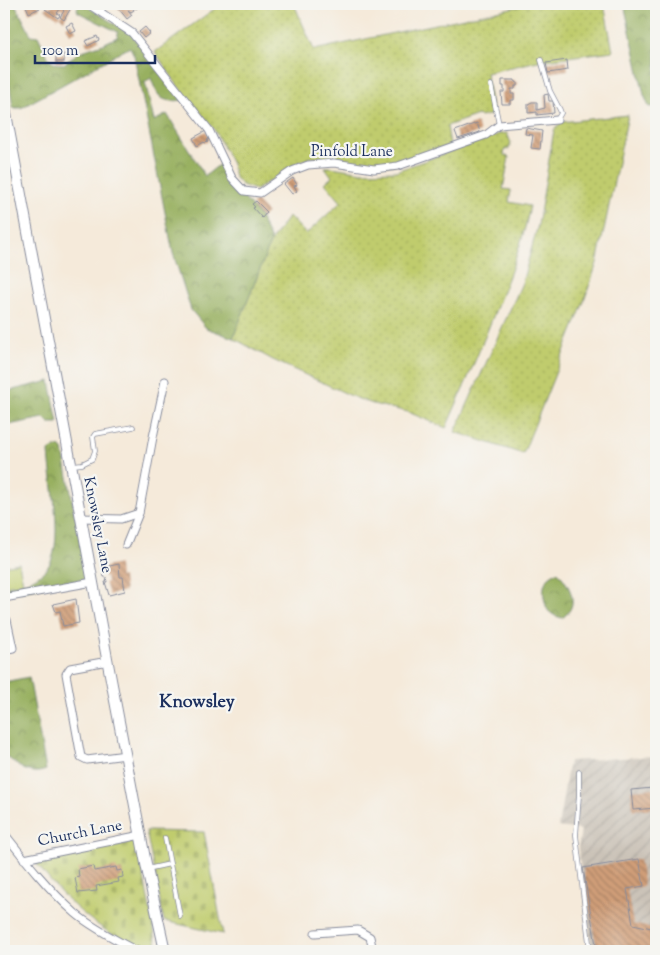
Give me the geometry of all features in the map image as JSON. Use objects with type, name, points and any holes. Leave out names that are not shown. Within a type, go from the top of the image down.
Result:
[{"type":"main road","name":"Knowsley Lane","points":[[4,103],[70,465],[147,869],[165,951]]},
{"type":"street","name":"Pinfold Lane","points":[[88,4],[101,11],[137,38],[209,130],[232,178],[244,191],[260,192],[299,167],[317,163],[334,163],[374,169],[398,166],[486,135],[499,125],[557,120]]},
{"type":"street","points":[[126,545],[139,513],[165,381]]},
{"type":"street","points":[[81,518],[121,519],[139,513]]},
{"type":"street","points":[[4,598],[93,582]]},
{"type":"street","points":[[4,618],[7,620],[13,648],[4,650]]},
{"type":"street","points":[[108,662],[70,668],[66,674],[79,748],[81,757],[87,760],[126,755]]},
{"type":"street","points":[[4,833],[24,859],[76,914],[137,951]]},
{"type":"street","name":"Church Lane","points":[[24,859],[141,836]]},
{"type":"street","points":[[315,933],[358,930],[370,937],[373,951]]},
{"type":"lane","points":[[101,11],[107,4]]},
{"type":"lane","points":[[541,60],[550,91],[560,110],[560,117],[557,120]]},
{"type":"lane","points":[[491,85],[499,125]]},
{"type":"lane","points":[[70,465],[82,464],[92,459],[95,452],[93,437],[95,434],[133,427]]},
{"type":"lane","points":[[579,772],[576,835],[590,951]]},
{"type":"lane","points":[[165,838],[180,916]]},
{"type":"lane","points":[[147,869],[170,864]]},
{"type":"shaded area","points":[[656,756],[656,951],[592,951],[578,849],[581,830],[558,827],[569,761]]},
{"type":"green space","points":[[4,4],[15,4],[31,35],[38,36],[48,57],[53,63],[64,64],[79,52],[117,37],[118,32],[78,12],[78,6],[83,4],[131,34],[183,100],[165,100],[158,95],[151,78],[145,82],[154,121],[167,114],[205,176],[220,164],[231,182],[260,217],[271,241],[233,338],[206,328],[191,310],[173,253],[134,55],[130,47],[21,108],[13,108],[4,48]]},
{"type":"green space","points":[[221,4],[294,4],[314,50],[530,4],[604,4],[613,51],[538,61],[486,73],[493,114],[480,117],[478,115],[447,126],[450,145],[393,165],[369,165],[312,157],[297,163],[256,190],[242,185],[235,178],[232,164],[214,129],[178,86],[155,52]]},
{"type":"green space","points":[[624,4],[656,4],[656,106],[649,107],[644,95]]},
{"type":"green space","points":[[628,115],[597,263],[583,304],[523,454],[455,432],[522,283],[538,225],[554,130],[561,122]]},
{"type":"green space","points":[[507,133],[511,143],[509,149],[505,149],[504,155],[509,157],[503,189],[511,190],[509,202],[530,206],[508,280],[446,428],[408,412],[356,398],[273,360],[233,338],[271,241],[289,216],[306,234],[341,202],[325,183],[332,177],[325,167],[362,172],[396,171],[499,134]]},
{"type":"green space","points":[[50,381],[58,423],[49,423],[44,418],[4,426],[4,392]]},
{"type":"green space","points":[[60,447],[63,450],[87,579],[4,594],[4,588],[21,584],[37,577],[46,569],[52,559],[56,530],[49,451]]},
{"type":"green space","points":[[19,563],[23,583],[4,586],[4,566]]},
{"type":"green space","points":[[558,572],[572,595],[571,607],[562,618],[549,611],[544,593],[545,584],[549,577]]},
{"type":"green space","points":[[29,677],[46,770],[40,772],[23,769],[4,754],[4,682]]},
{"type":"green space","points":[[146,831],[204,832],[223,934],[164,921]]},
{"type":"green space","points":[[137,841],[158,951],[140,949],[131,945],[91,920],[61,893],[34,860]]},
{"type":"building","points":[[38,4],[40,8],[29,13],[26,6]]},
{"type":"building","points":[[53,4],[69,4],[72,6],[64,20],[60,17],[64,11],[61,8],[57,13],[60,15],[58,18],[45,9],[48,5],[50,7]]},
{"type":"building","points":[[115,4],[137,4],[138,7],[136,9],[134,6],[132,7],[134,10],[131,12],[128,10],[132,15],[127,19]]},
{"type":"building","points":[[72,23],[76,31],[70,34],[66,26]]},
{"type":"building","points":[[145,27],[150,33],[144,38],[139,32]]},
{"type":"building","points":[[97,36],[99,40],[88,46],[85,41]]},
{"type":"building","points":[[56,54],[64,54],[64,62],[56,62]]},
{"type":"building","points":[[567,60],[568,70],[548,73],[546,63]]},
{"type":"building","points":[[502,80],[515,80],[517,82],[515,89],[511,89],[511,94],[514,94],[514,100],[510,100],[510,104],[502,104],[501,92],[504,92],[504,86],[502,86]]},
{"type":"building","points":[[548,94],[549,101],[553,101],[554,113],[537,115],[537,112],[528,113],[528,104],[532,102],[537,102],[537,110],[545,108],[544,95]]},
{"type":"building","points":[[477,123],[480,132],[458,139],[455,131]]},
{"type":"building","points":[[526,128],[542,131],[540,149],[531,148],[533,135],[525,134]]},
{"type":"building","points":[[206,131],[210,139],[207,140],[208,142],[197,146],[193,138]]},
{"type":"building","points":[[293,178],[297,185],[294,186],[297,191],[292,194],[284,184]]},
{"type":"building","points":[[256,201],[267,212],[262,218],[253,208],[255,207],[252,204]]},
{"type":"building","points":[[119,564],[120,577],[123,577],[125,591],[109,595],[103,570],[106,570],[105,567]]},
{"type":"building","points":[[76,599],[79,623],[63,626],[60,611],[56,612],[53,604]]},
{"type":"building","points":[[653,788],[655,808],[633,810],[631,790]]},
{"type":"building","points":[[639,859],[644,886],[627,889],[633,924],[656,929],[656,951],[597,951],[583,868]]},
{"type":"building","points":[[93,866],[94,871],[116,867],[117,871],[122,870],[123,877],[118,878],[119,882],[96,886],[97,891],[78,893],[75,878],[79,877],[78,869]]},
{"type":"district","name":"Knowsley","points":[[197,703]]}]
